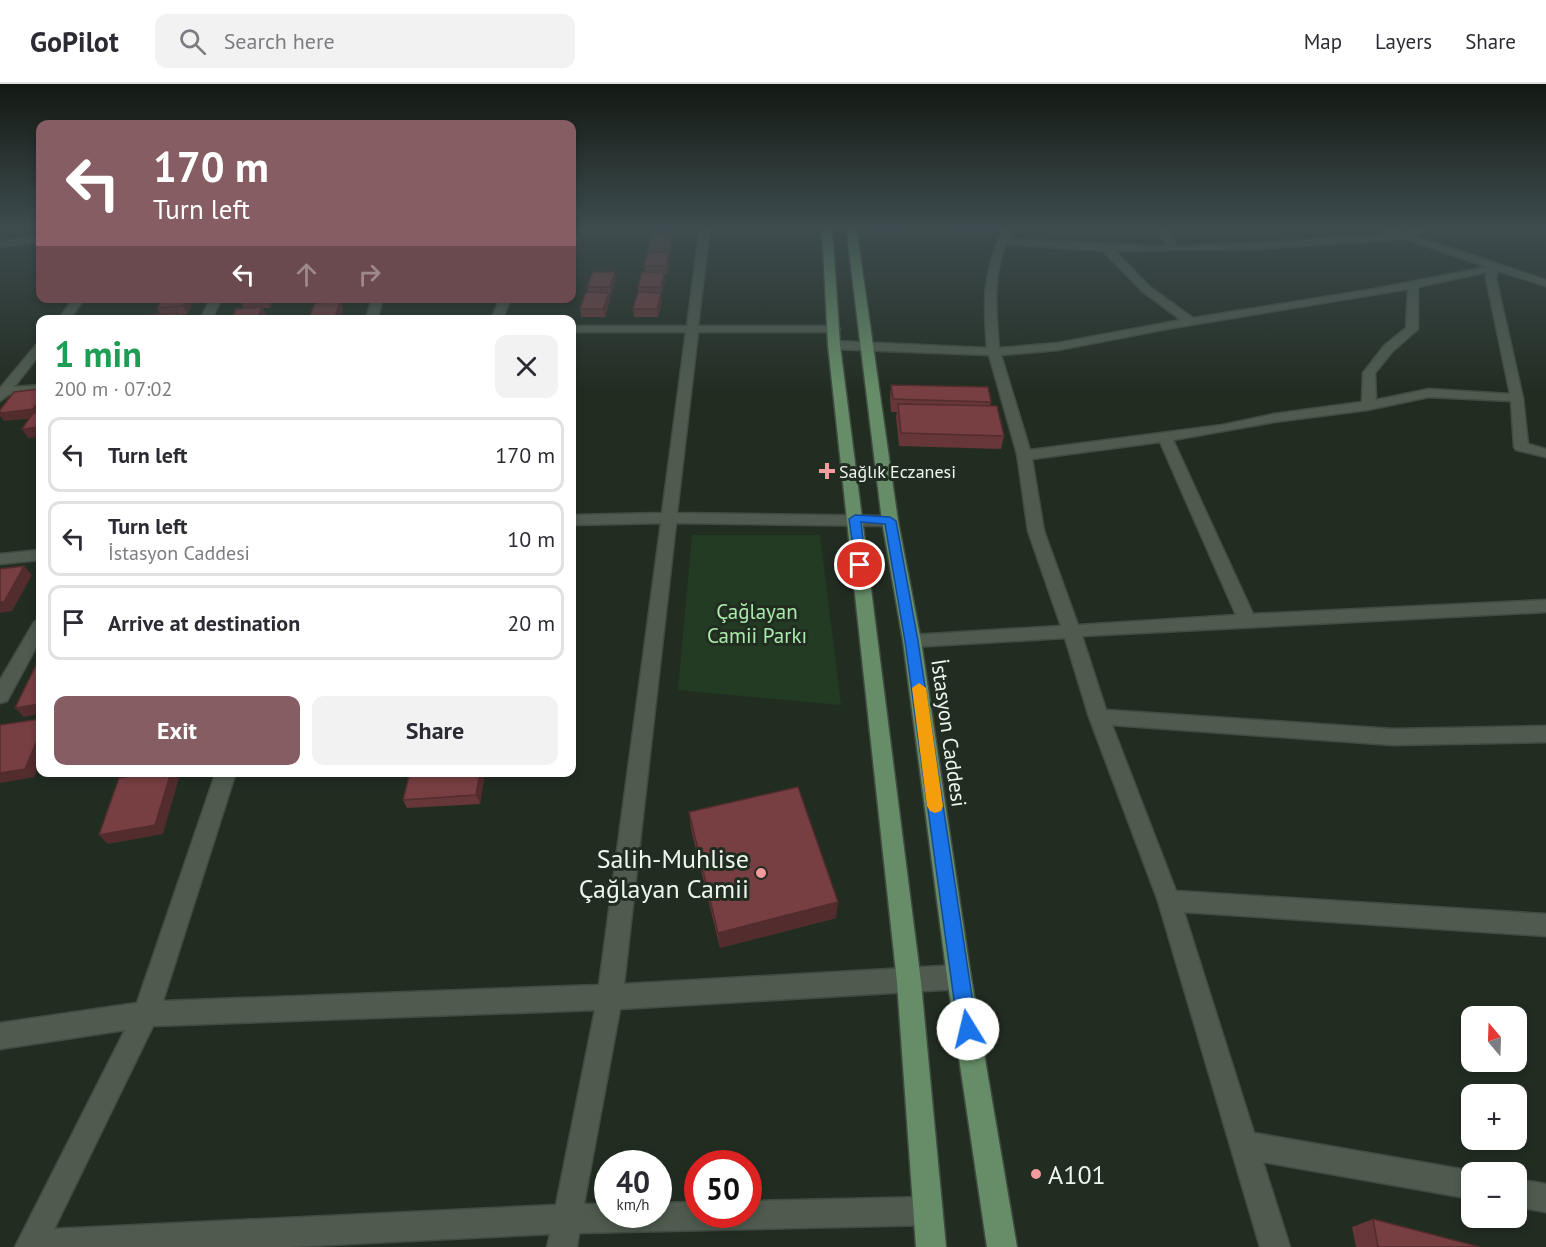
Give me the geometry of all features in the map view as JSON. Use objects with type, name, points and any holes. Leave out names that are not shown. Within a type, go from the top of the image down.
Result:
[{"type":"main road","points":[[830,280],[834,337],[909,981],[931,1247]]},
{"type":"main road","name":"İstasyon Caddesi","points":[[858,280],[890,521],[912,641],[959,977],[1002,1247]]},
{"type":"street","points":[[562,1247],[610,997],[699,280]]},
{"type":"street","points":[[992,280],[989,299],[993,350],[1024,454],[1036,531],[1099,717],[1169,901],[1275,1247]]},
{"type":"street","points":[[1137,280],[1191,322]]},
{"type":"street","points":[[576,329],[693,327],[834,337],[867,347],[913,350],[1048,348],[1439,280]]},
{"type":"street","points":[[1491,280],[1517,398],[1521,447],[1546,453]]},
{"type":"street","points":[[1367,406],[1370,399],[1369,373],[1388,349],[1412,328],[1413,286]]},
{"type":"street","points":[[67,315],[76,303]]},
{"type":"street","points":[[1,394],[36,352]]},
{"type":"street","points":[[1,394],[36,390]]},
{"type":"street","points":[[1024,454],[1038,455],[1222,429],[1274,418],[1367,406],[1429,393],[1517,398]]},
{"type":"street","points":[[1165,437],[1247,620]]},
{"type":"street","points":[[576,520],[669,518],[890,521]]},
{"type":"street","points":[[0,559],[36,555]]},
{"type":"street","points":[[912,641],[1247,620],[1546,606]]},
{"type":"street","points":[[0,696],[36,633]]},
{"type":"street","points":[[1099,717],[1393,737],[1546,734]]},
{"type":"street","points":[[224,777],[146,1014],[32,1244],[568,1219],[929,1211]]},
{"type":"street","points":[[1169,901],[1546,925]]},
{"type":"street","points":[[0,1036],[146,1014],[610,997],[959,977]]},
{"type":"street","points":[[1244,1144],[1461,1183]]},
{"type":"street","points":[[1527,1195],[1546,1198]]},
{"type":"green space","name":"Çağlayan Camii Parkı","points":[[692,535],[820,535],[841,705],[678,690]]},
{"type":"building","points":[[590,280],[612,280],[610,287],[587,287]]},
{"type":"building","points":[[640,280],[662,280],[661,287],[638,287]]},
{"type":"building","points":[[586,292],[609,293],[603,309],[580,309]]},
{"type":"building","points":[[638,292],[661,293],[657,309],[633,309]]},
{"type":"building","points":[[160,303],[185,303],[183,306],[157,308]]},
{"type":"building","points":[[315,303],[339,303],[336,315],[310,315]]},
{"type":"building","points":[[262,307],[259,315],[233,315],[236,309]]},
{"type":"building","points":[[177,313],[176,315],[150,315]]},
{"type":"building","points":[[891,385],[988,387],[991,402],[893,399]]},
{"type":"building","points":[[36,389],[36,405],[33,409],[0,413],[14,392]]},
{"type":"building","points":[[898,404],[997,406],[1004,436],[901,433]]},
{"type":"building","points":[[33,413],[36,413],[36,427],[22,429]]},
{"type":"building","points":[[24,566],[4,602],[0,602],[0,569]]},
{"type":"building","points":[[36,665],[36,705],[15,708]]},
{"type":"building","points":[[36,720],[36,743],[25,769],[0,773],[0,725]]},
{"type":"building","points":[[169,777],[155,825],[99,835],[119,778]]},
{"type":"building","points":[[409,777],[479,777],[476,795],[403,800]]},
{"type":"building","name":"Salih-Muhlise Çağlayan Camii","points":[[798,787],[838,902],[718,933],[689,812]]},
{"type":"building","points":[[1373,1219],[1480,1247],[1378,1247]]},
{"type":"slow traffic","points":[[919,688],[935,806]]},
{"type":"place","name":"Sağlık Eczanesi","points":[[827,471]]},
{"type":"place","name":"Salih-Muhlise Çağlayan Camii","points":[[761,873]]},
{"type":"place","name":"A101","points":[[1036,1174]]},
{"type":"route","points":[[860,565],[855,519],[890,521],[912,641],[968,1029]]}]
